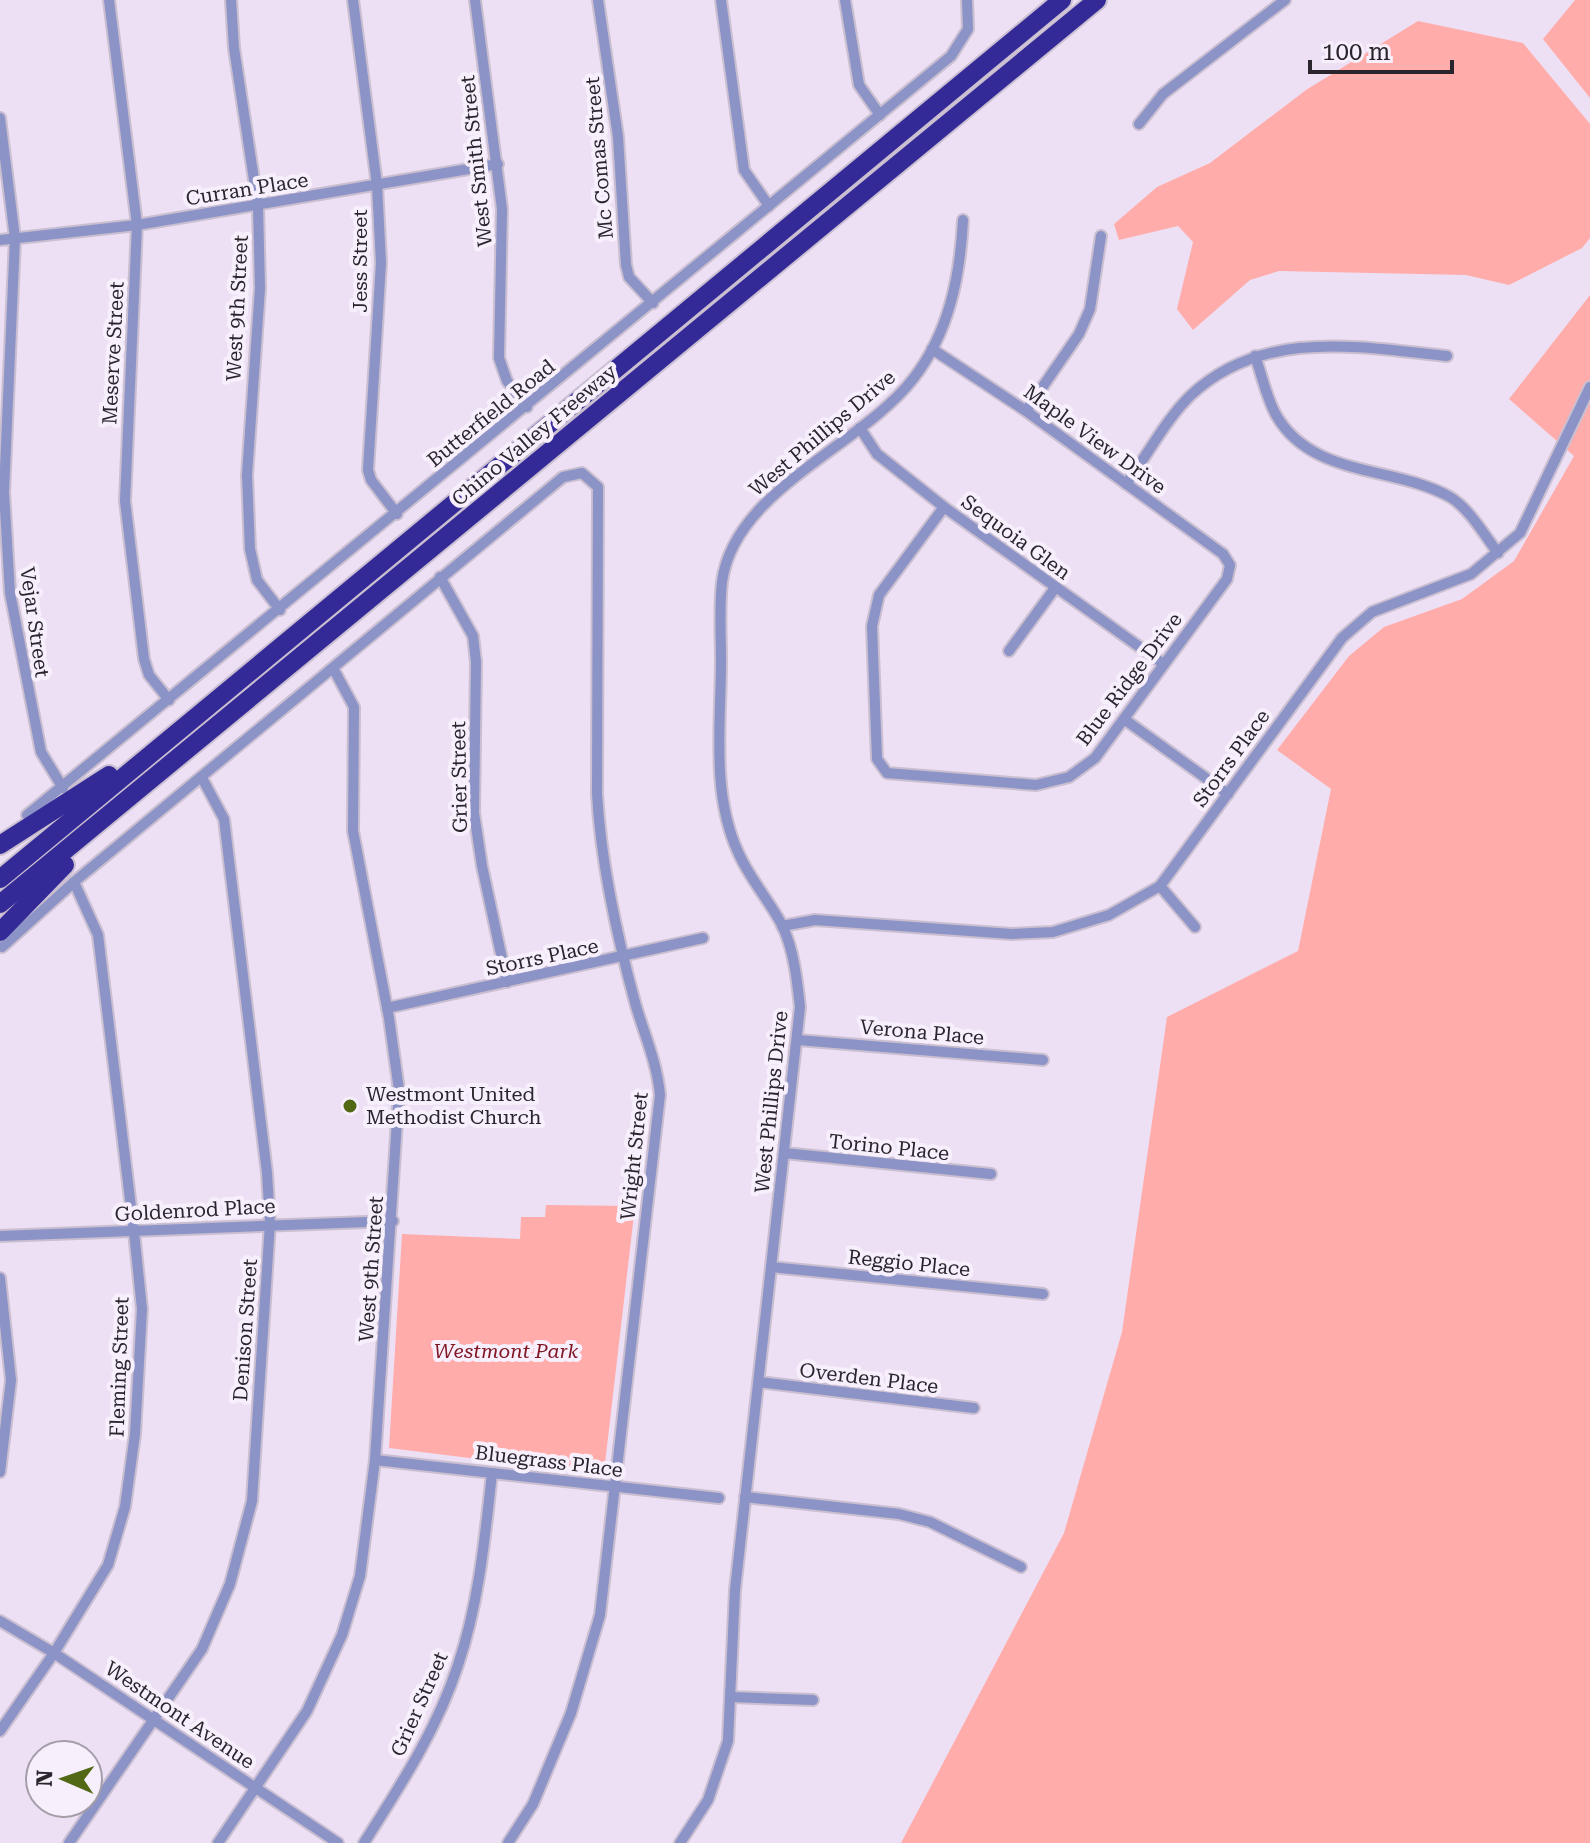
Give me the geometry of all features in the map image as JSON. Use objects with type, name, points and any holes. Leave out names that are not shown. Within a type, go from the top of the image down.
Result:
[{"type":"highway","name":"Chino Valley Freeway","points":[[0,879],[1062,0]]},
{"type":"highway","name":"Chino Valley Freeway","points":[[0,904],[167,770],[1097,0]]},
{"type":"highway","points":[[0,845],[48,817],[204,710]]},
{"type":"highway","points":[[1,940],[53,877],[167,770]]},
{"type":"street","name":"Meserve Street","points":[[109,0],[137,225],[125,501],[144,659],[149,675],[169,700]]},
{"type":"street","name":"West 9th Street","points":[[231,0],[234,48],[258,206],[260,288],[250,404],[247,512],[257,580],[280,610]]},
{"type":"street","name":"Jess Street","points":[[353,0],[377,185],[381,263],[368,470],[371,480],[397,514]]},
{"type":"street","name":"West Smith Street","points":[[475,0],[498,164],[503,260],[499,358],[507,381],[527,407]]},
{"type":"street","name":"Mc Comas Street","points":[[598,0],[618,137],[626,265],[629,277],[653,303]]},
{"type":"street","points":[[721,0],[740,153],[752,185],[769,206]]},
{"type":"street","points":[[845,0],[859,85],[880,115]]},
{"type":"street","name":"Butterfield Road","points":[[27,815],[951,56],[968,29],[967,0]]},
{"type":"street","points":[[1139,124],[1163,94],[1285,0]]},
{"type":"street","name":"Vejar Street","points":[[0,118],[15,238],[4,492],[10,593],[41,752],[63,788]]},
{"type":"street","name":"Curran Place","points":[[0,240],[137,225],[498,164]]},
{"type":"street","name":"West Phillips Drive","points":[[682,1842],[708,1800],[728,1741],[735,1590],[798,1040],[796,971],[782,926],[738,853],[725,815],[720,778],[722,582],[732,546],[753,515],[860,428],[912,381],[932,349],[956,287],[963,220]]},
{"type":"street","points":[[1026,411],[1079,334],[1090,309],[1101,236]]},
{"type":"street","points":[[1126,484],[1190,396],[1225,370],[1255,356],[1291,346],[1353,347],[1447,356]]},
{"type":"street","name":"Maple View Drive","points":[[932,349],[1026,411],[1223,554],[1230,565]]},
{"type":"street","points":[[1255,356],[1275,413],[1301,444],[1337,463],[1428,487],[1454,499],[1498,553]]},
{"type":"street","name":"Storrs Place","points":[[782,926],[815,920],[1012,934],[1053,932],[1109,915],[1160,886],[1342,638],[1372,612],[1471,574],[1520,533],[1590,387]]},
{"type":"street","name":"Sequoia Glen","points":[[860,428],[877,454],[944,507],[1162,663]]},
{"type":"street","name":"Wright Street","points":[[440,577],[563,477],[575,473],[590,478],[598,487],[597,794],[600,838],[624,958],[657,1065],[660,1095],[600,1615],[571,1713],[533,1804],[508,1843]]},
{"type":"street","name":"Blue Ridge Drive","points":[[944,507],[879,595],[872,626],[877,759],[887,773],[1036,785],[1069,777],[1095,758],[1162,663],[1227,579],[1230,565]]},
{"type":"street","points":[[1,940],[202,778],[440,577]]},
{"type":"street","name":"Grier Street","points":[[440,577],[473,636],[476,662],[474,813],[507,982]]},
{"type":"street","points":[[1009,651],[1055,588]]},
{"type":"street","name":"West 9th Street","points":[[218,1843],[307,1711],[342,1635],[360,1576],[375,1460],[393,1221],[399,1090],[387,1008],[353,831],[354,707],[333,668]]},
{"type":"street","points":[[1124,719],[1228,794]]},
{"type":"street","name":"Denison Street","points":[[69,1843],[202,1649],[230,1584],[252,1501],[270,1223],[267,1173],[224,819],[202,778]]},
{"type":"street","name":"Fleming Street","points":[[0,1731],[54,1653],[108,1565],[125,1507],[135,1434],[142,1309],[134,1232],[98,935],[74,882]]},
{"type":"street","points":[[1160,886],[1195,927]]},
{"type":"street","name":"Storrs Place","points":[[387,1008],[624,958],[703,938]]},
{"type":"street","name":"Verona Place","points":[[798,1040],[1043,1060]]},
{"type":"street","name":"Torino Place","points":[[784,1153],[991,1174]]},
{"type":"street","name":"Goldenrod Place","points":[[0,1236],[134,1232],[270,1223],[393,1221]]},
{"type":"street","name":"Reggio Place","points":[[771,1267],[1043,1294]]},
{"type":"street","points":[[0,1278],[11,1380],[0,1472]]},
{"type":"street","name":"Overden Place","points":[[759,1382],[974,1408]]},
{"type":"street","name":"Bluegrass Place","points":[[375,1460],[719,1498]]},
{"type":"street","name":"Grier Street","points":[[364,1843],[421,1752],[458,1665],[481,1572],[492,1473]]},
{"type":"street","points":[[745,1497],[899,1514],[930,1522],[1021,1567]]},
{"type":"street","name":"Westmont Avenue","points":[[0,1621],[54,1653],[338,1843]]},
{"type":"street","points":[[731,1697],[813,1700]]},
{"type":"green space","points":[[1575,0],[1590,0],[1590,98],[1543,39]]},
{"type":"green space","points":[[1418,21],[1523,43],[1590,124],[1590,238],[1582,248],[1509,285],[1466,275],[1279,271],[1250,280],[1193,330],[1177,309],[1193,242],[1178,226],[1119,240],[1114,224],[1157,187],[1210,163],[1306,90]]},
{"type":"green space","points":[[1590,295],[1590,1843],[901,1843],[1064,1533],[1122,1332],[1167,1017],[1298,951],[1331,789],[1277,750],[1349,656],[1384,627],[1462,599],[1514,561],[1574,456],[1509,399]]},
{"type":"green space","name":"Westmont Park","points":[[546,1205],[635,1206],[604,1472],[600,1474],[389,1448],[402,1234],[520,1239],[521,1217],[545,1217]]},
{"type":"place","name":"Westmont United Methodist Church","points":[[350,1106]]}]
